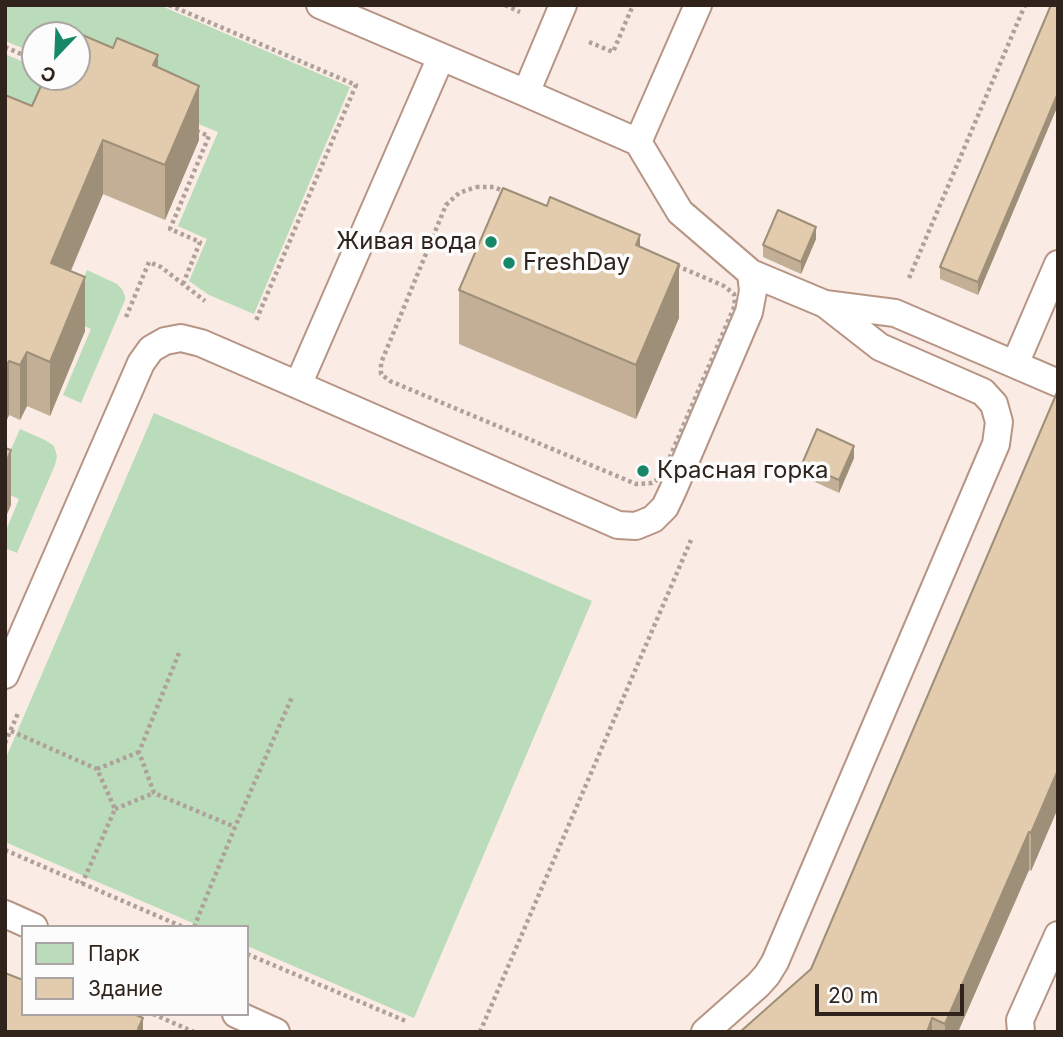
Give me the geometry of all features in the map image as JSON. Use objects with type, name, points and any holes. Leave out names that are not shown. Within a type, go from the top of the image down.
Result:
[{"type":"lane","points":[[320,5],[639,142],[680,212],[751,273],[825,304],[880,347],[982,392],[994,404],[999,422],[996,444],[775,962],[758,985],[705,1032]]},
{"type":"lane","points":[[526,93],[563,5]]},
{"type":"lane","points":[[639,142],[698,5]]},
{"type":"lane","points":[[298,385],[442,57]]},
{"type":"lane","points":[[1015,364],[1058,264]]},
{"type":"lane","points":[[5,675],[141,363],[151,349],[165,341],[181,338],[201,343],[618,525],[636,526],[653,519],[665,507],[673,490],[749,312],[753,291],[751,273]]},
{"type":"lane","points":[[825,304],[895,313],[1058,383]]},
{"type":"lane","points":[[5,914],[30,925]]},
{"type":"lane","points":[[1021,1032],[1020,1020],[1058,935]]},
{"type":"lane","points":[[240,1016],[276,1032]]},
{"type":"path","points":[[169,5],[356,85],[254,323]]},
{"type":"path","points":[[895,313],[1025,5]]},
{"type":"path","points":[[183,284],[200,242],[170,229],[209,136],[190,128]]},
{"type":"path","points":[[476,187],[494,187],[724,286],[734,294],[735,305],[663,472],[652,483],[636,484],[390,381],[381,374],[381,363],[446,205],[459,193],[476,187]]},
{"type":"path","points":[[122,324],[149,262],[161,267],[208,304]]},
{"type":"path","points":[[480,1032],[693,534]]},
{"type":"path","points":[[153,793],[139,752],[179,653]]},
{"type":"path","points":[[195,925],[292,697]]},
{"type":"path","points":[[10,731],[97,769],[115,809]]},
{"type":"path","points":[[97,769],[139,752]]},
{"type":"path","points":[[82,884],[115,809],[153,793],[235,827]]},
{"type":"path","points":[[5,850],[178,925]]},
{"type":"path","points":[[248,954],[408,1022]]},
{"type":"path","points":[[158,1016],[194,1032]]},
{"type":"green space","points":[[7,5],[159,5],[350,87],[254,314],[209,295],[189,281],[207,239],[178,226],[218,132],[189,120],[91,46],[91,21],[21,21],[21,47],[5,41]]},
{"type":"green space","points":[[5,54],[21,61],[21,91],[48,91],[26,143],[5,133]]},
{"type":"green space","points":[[87,270],[117,284],[122,289],[125,300],[81,403],[63,395],[91,329],[67,318]]},
{"type":"green space","points":[[154,413],[592,601],[414,1018],[248,946],[248,925],[197,925],[5,842],[5,760]]},
{"type":"green space","points":[[20,429],[54,446],[57,456],[17,553],[5,548],[5,533],[19,499],[5,493],[5,463]]},
{"type":"building","points":[[1051,5],[1058,5],[1058,93],[978,282],[940,267]]},
{"type":"building","points":[[117,38],[158,55],[153,65],[199,86],[165,165],[103,140],[51,263],[85,277],[50,362],[27,352],[20,365],[9,361],[5,369],[5,95],[32,106],[39,91],[91,91],[91,39],[113,48]]},
{"type":"building","points":[[503,188],[547,206],[550,197],[640,235],[636,245],[679,264],[636,365],[459,290]]},
{"type":"building","points":[[778,210],[816,227],[801,262],[763,245]]},
{"type":"building","points":[[1058,390],[1058,770],[945,1024],[932,1018],[927,1032],[740,1032],[811,969]]},
{"type":"building","points":[[817,429],[854,446],[839,480],[802,464]]},
{"type":"building","points":[[5,448],[11,450],[5,465]]},
{"type":"building","points":[[5,973],[21,979],[21,1016],[138,1016],[143,1018],[138,1029],[144,1032],[5,1032]]},
{"type":"place","name":"Живая вода","points":[[491,242]]},
{"type":"place","name":"FreshDay","points":[[509,263]]},
{"type":"place","name":"Красная горка","points":[[643,471]]}]
